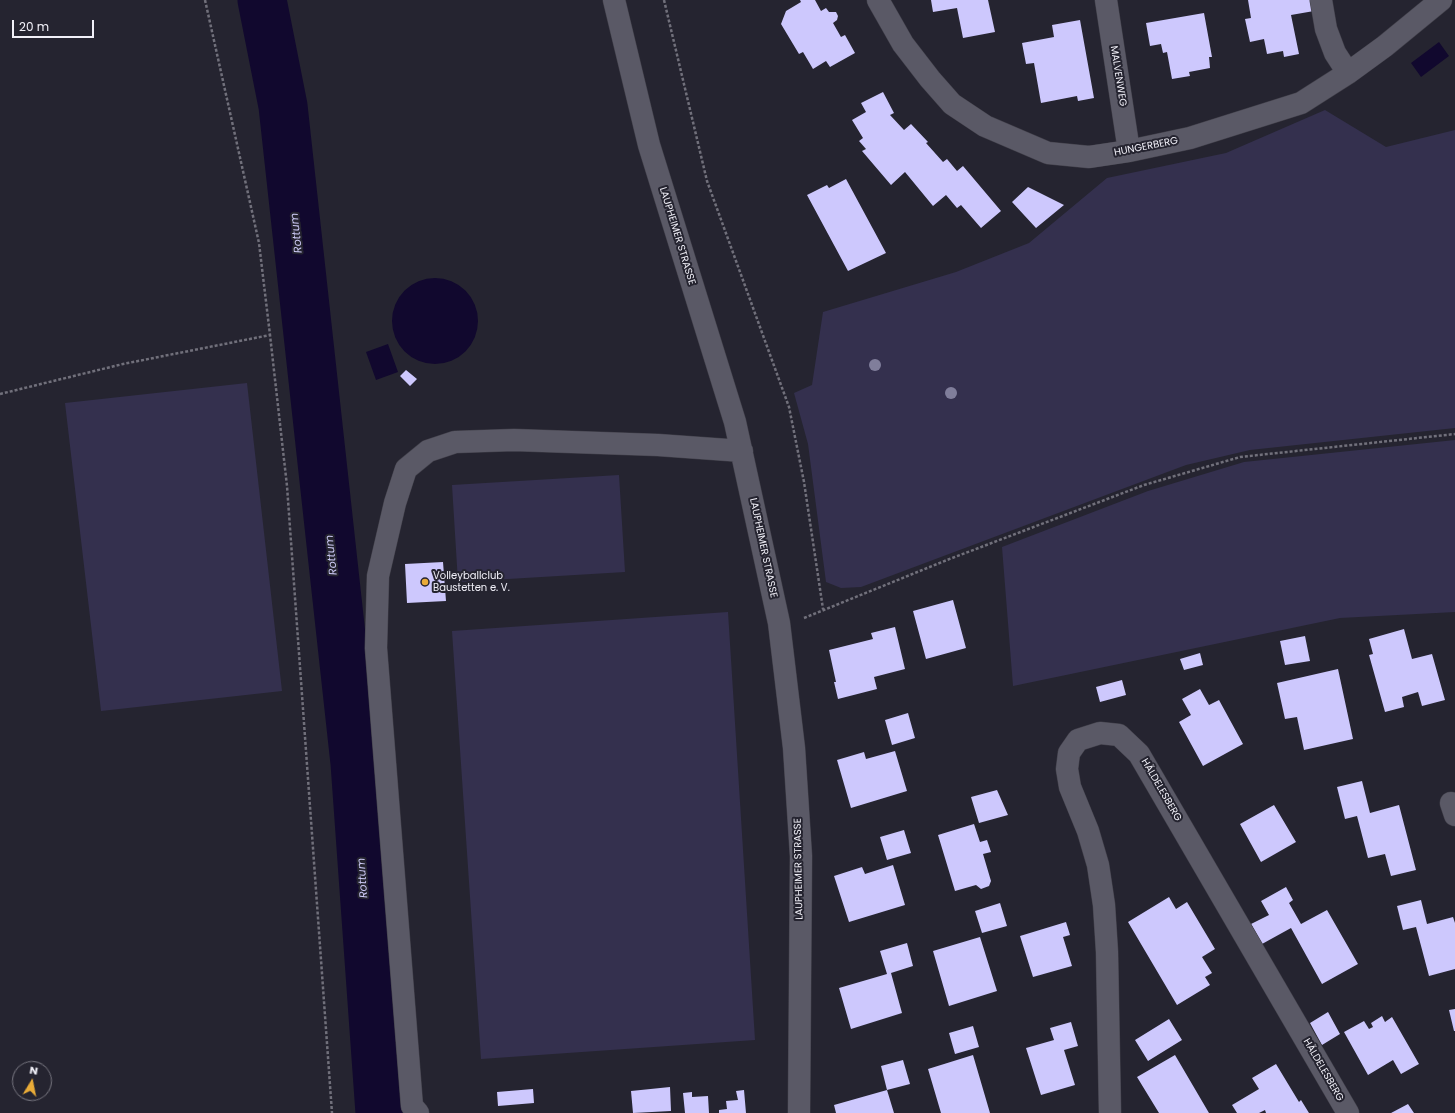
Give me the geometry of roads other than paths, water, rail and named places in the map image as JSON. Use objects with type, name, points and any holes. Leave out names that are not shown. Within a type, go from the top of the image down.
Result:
[{"type":"street","name":"LAUPHEIMER STRASSE","points":[[614,0],[650,145],[742,452],[779,623],[794,748],[800,856],[799,1113]]},
{"type":"street","name":"HUNGERBERG","points":[[878,0],[903,44],[930,79],[952,104],[985,126],[1048,153],[1088,157],[1129,151],[1190,138],[1301,103],[1348,73],[1386,46],[1441,0]]},
{"type":"street","name":"MALVENWEG","points":[[1106,0],[1129,151]]},
{"type":"street","points":[[1321,0],[1326,29],[1335,53],[1348,73]]},
{"type":"street","points":[[418,1113],[412,1106],[376,648],[378,576],[395,503],[406,469],[428,451],[455,442],[530,441],[658,445],[742,452]]},
{"type":"street","name":"HÄLDELESBERG","points":[[1110,1113],[1107,952],[1104,905],[1098,866],[1088,831],[1070,787],[1067,769],[1069,753],[1078,740],[1100,733],[1119,735],[1139,754],[1348,1113]]},
{"type":"waterway","name":"Rottum","points":[[262,0],[283,106],[355,763],[380,1113]]},
{"type":"place","name":"Volleyballclub Baustetten e. V.","points":[[425,582]]}]
